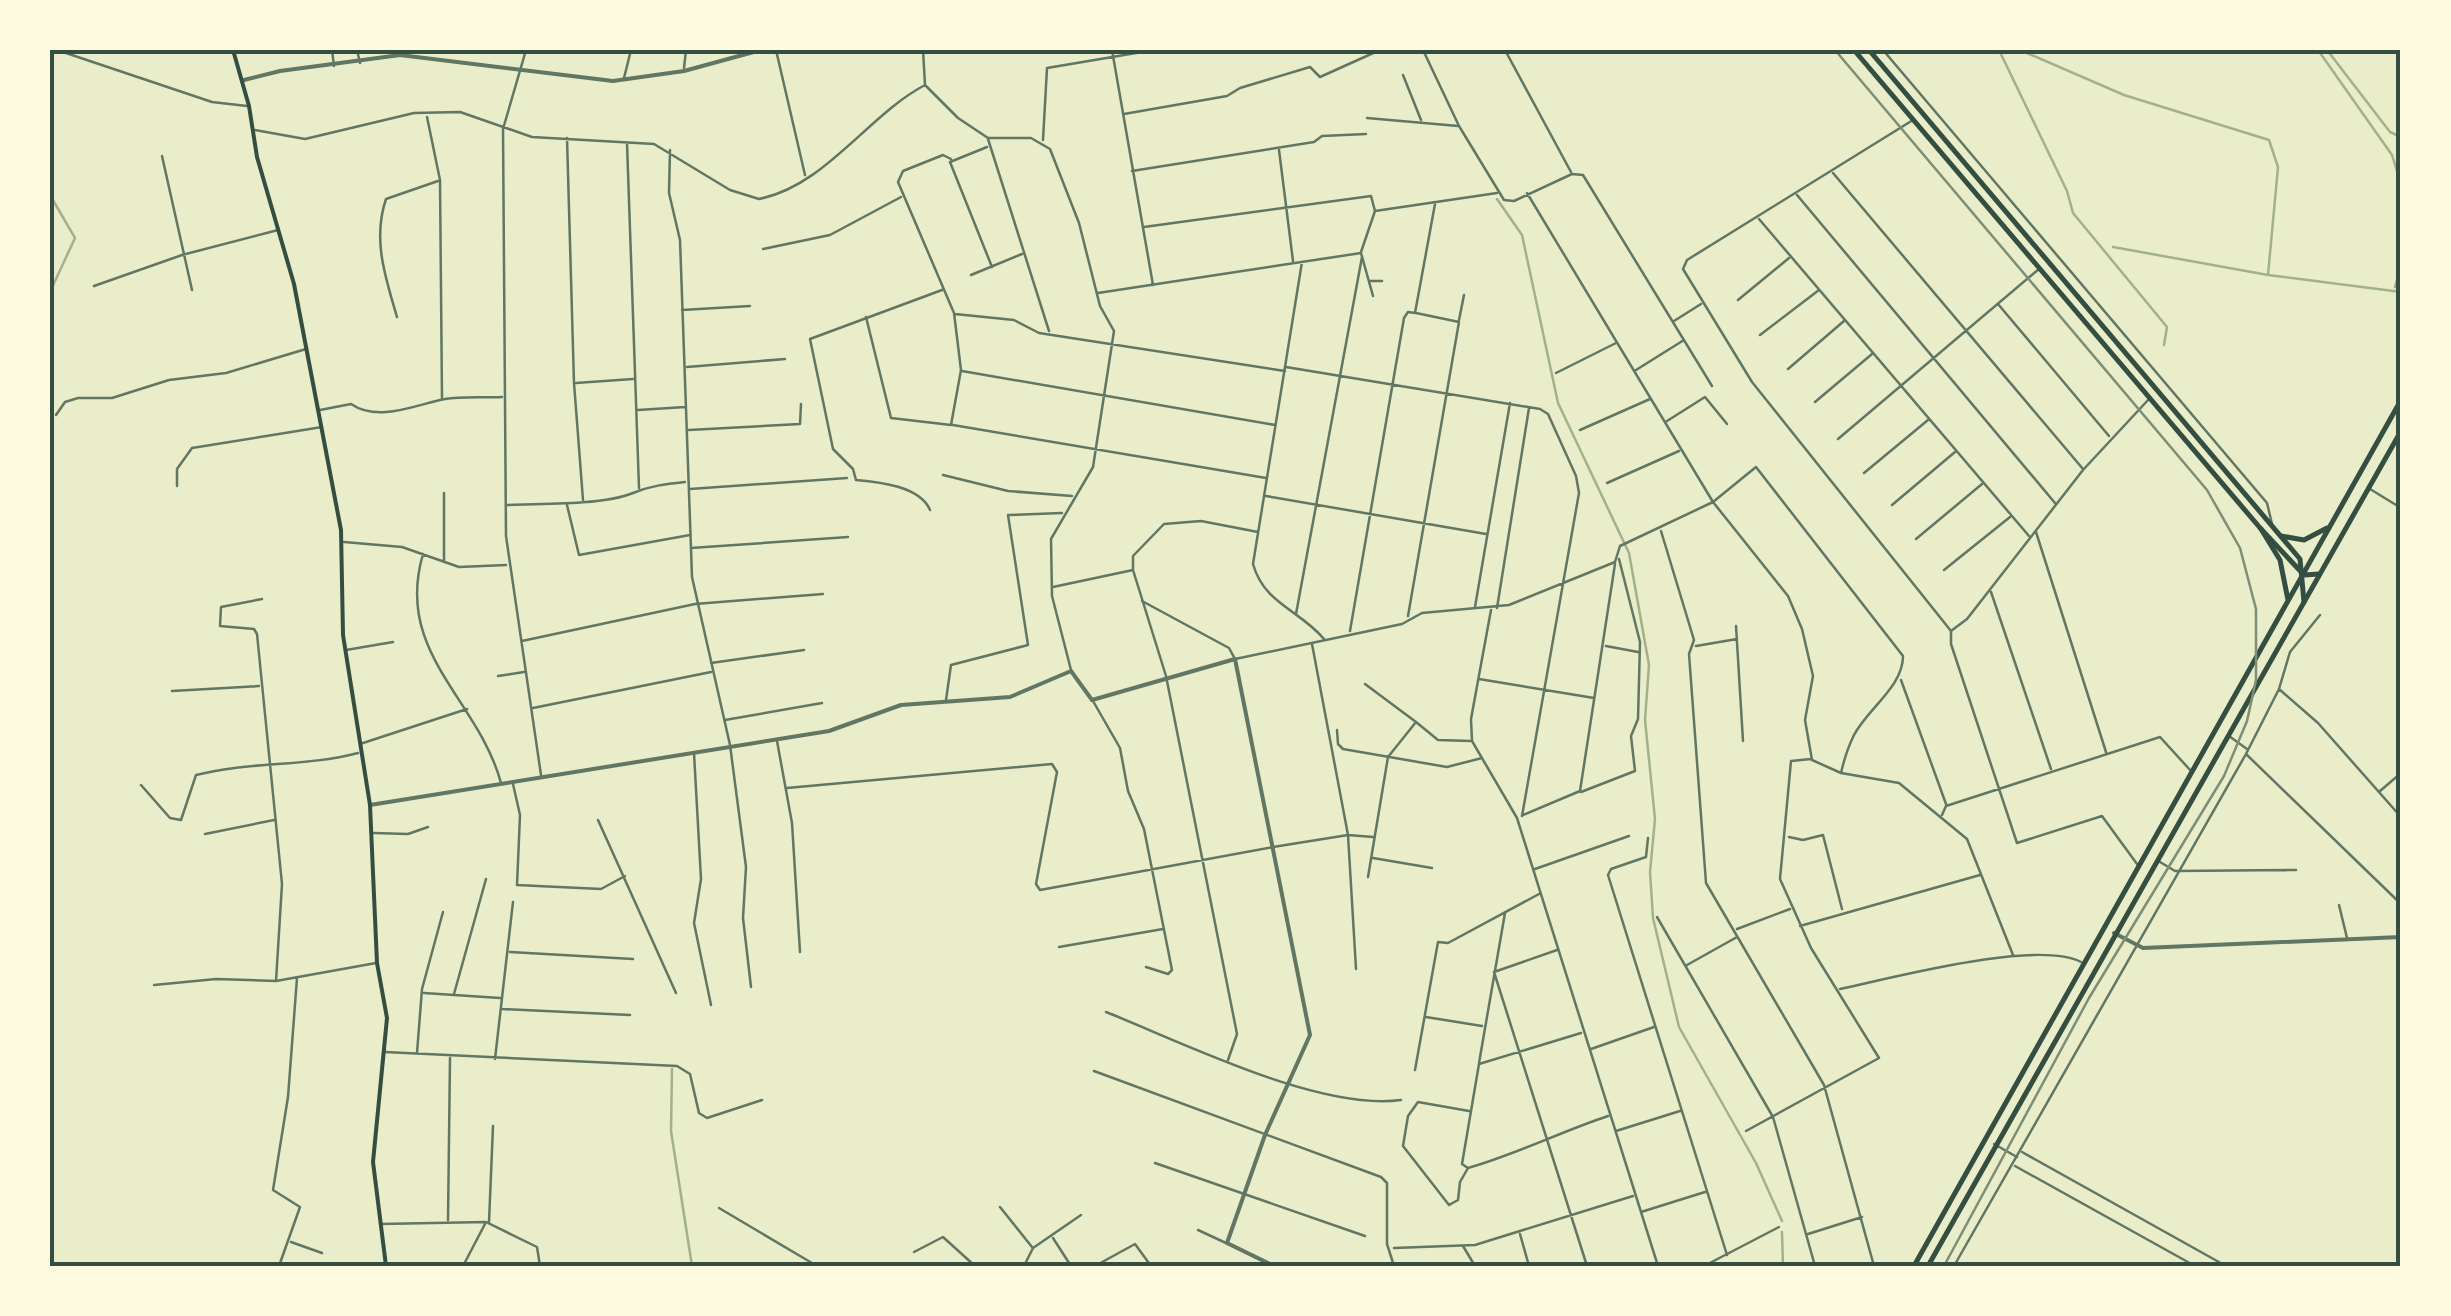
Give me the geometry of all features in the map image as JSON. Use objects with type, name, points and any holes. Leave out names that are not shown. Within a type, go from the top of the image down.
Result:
[{"type":"main road","points":[[233,50],[244,80],[257,157],[279,229],[307,349],[342,542],[345,650],[370,804],[377,963],[387,1018],[372,1162],[386,1266]]},
{"type":"main road","points":[[1854,50],[2304,575]]},
{"type":"main road","points":[[1869,50],[2302,561],[2304,604]]},
{"type":"main road","points":[[2157,406],[2165,399]]},
{"type":"main road","points":[[1914,1266],[2401,400]]},
{"type":"main road","points":[[2388,424],[2392,433],[2401,432]]},
{"type":"main road","points":[[1928,1266],[2401,432]]},
{"type":"main road","points":[[2281,536],[2311,538],[2333,522]]},
{"type":"main road","points":[[2261,529],[2280,560],[2290,599]]},
{"type":"main road","points":[[2304,575],[2321,573]]},
{"type":"main road","points":[[2290,599],[2304,604]]},
{"type":"street","points":[[57,50],[212,102],[250,106]]},
{"type":"street","points":[[332,50],[334,66]]},
{"type":"street","points":[[357,50],[360,64]]},
{"type":"street","points":[[526,50],[504,129],[506,565],[542,775]]},
{"type":"street","points":[[624,80],[631,50]]},
{"type":"street","points":[[684,71],[686,50]]},
{"type":"street","points":[[244,80],[280,71],[360,64],[400,55],[624,80],[684,71],[762,50]]},
{"type":"street","points":[[776,50],[806,176]]},
{"type":"street","points":[[923,50],[925,85],[958,118],[988,138],[1042,141],[1050,149],[1080,223],[1096,293],[1115,342],[1092,472],[1051,539],[1052,587],[1071,672],[1120,748],[1128,791],[1155,870],[1171,972],[1146,967]]},
{"type":"street","points":[[1112,50],[1153,284]]},
{"type":"street","points":[[1042,141],[1046,130],[1047,68],[1154,50]]},
{"type":"street","points":[[1124,114],[1227,96],[1240,88],[1310,68],[1320,77],[1380,50]]},
{"type":"street","points":[[1424,50],[1460,126],[1498,192],[1511,202],[1572,174],[1585,178],[1712,386]]},
{"type":"street","points":[[1504,50],[1572,174]]},
{"type":"street","points":[[1882,50],[2267,503],[2272,525]]},
{"type":"street","points":[[1403,75],[1422,121]]},
{"type":"street","points":[[254,130],[305,140],[414,113],[426,116],[460,112],[478,115],[532,138],[627,141],[670,150],[703,176],[754,199],[768,198],[842,154],[893,104],[925,85]]},
{"type":"street","points":[[426,116],[440,180],[442,399]]},
{"type":"street","points":[[1367,118],[1460,126]]},
{"type":"street","points":[[1914,120],[1684,263],[1684,273],[1752,382],[1951,631],[1951,644],[2017,843],[2102,816],[2139,865]]},
{"type":"street","points":[[1132,171],[1314,142],[1322,136],[1366,134]]},
{"type":"street","points":[[567,138],[574,384],[583,500]]},
{"type":"street","points":[[988,138],[1050,332]]},
{"type":"street","points":[[627,141],[639,488]]},
{"type":"street","points":[[951,159],[988,146]]},
{"type":"street","points":[[1278,148],[1294,263]]},
{"type":"street","points":[[670,150],[669,194],[680,240],[695,604],[730,745],[746,867],[743,918],[750,987]]},
{"type":"street","points":[[950,425],[961,370],[954,314],[898,182],[903,171],[943,155],[951,159],[992,267]]},
{"type":"street","points":[[162,156],[192,290]]},
{"type":"street","points":[[1832,172],[2083,470]]},
{"type":"street","points":[[397,317],[380,260],[382,210],[386,200],[440,180]]},
{"type":"street","points":[[1375,210],[1498,192]]},
{"type":"street","points":[[1526,194],[1713,502],[1788,596],[1802,629],[1814,676],[1806,720],[1812,760]]},
{"type":"street","points":[[1796,194],[2056,504]]},
{"type":"street","points":[[764,250],[830,235],[903,196]]},
{"type":"street","points":[[1144,227],[1285,206],[1371,196],[1376,199],[1361,255],[1296,614]]},
{"type":"street","points":[[1415,313],[1435,204]]},
{"type":"street","points":[[1758,218],[2031,538]]},
{"type":"street","points":[[94,286],[182,255],[279,229]]},
{"type":"street","points":[[970,275],[1024,254]]},
{"type":"street","points":[[1096,293],[1361,255]]},
{"type":"street","points":[[1361,255],[1372,296]]},
{"type":"street","points":[[1738,300],[1790,257]]},
{"type":"street","points":[[1302,262],[1258,532],[1256,574],[1272,599],[1325,640]]},
{"type":"street","points":[[1838,439],[2040,268]]},
{"type":"street","points":[[1368,280],[1382,281]]},
{"type":"street","points":[[930,510],[928,504],[890,483],[856,480],[854,469],[833,449],[810,340],[944,289]]},
{"type":"street","points":[[1760,335],[1819,290]]},
{"type":"street","points":[[1408,619],[1464,295]]},
{"type":"street","points":[[1997,303],[2111,438]]},
{"type":"street","points":[[1673,322],[1702,304]]},
{"type":"street","points":[[682,310],[750,306]]},
{"type":"street","points":[[954,314],[1014,320],[1033,331],[1393,384],[1530,407],[1548,414],[1579,485],[1520,817]]},
{"type":"street","points":[[1350,634],[1405,314],[1459,322]]},
{"type":"street","points":[[866,318],[891,418],[1267,478]]},
{"type":"street","points":[[1788,369],[1845,321]]},
{"type":"street","points":[[1634,370],[1685,340]]},
{"type":"street","points":[[1556,373],[1617,342]]},
{"type":"street","points":[[56,415],[65,402],[78,398],[112,398],[169,380],[226,373],[307,349]]},
{"type":"street","points":[[1815,402],[1873,353]]},
{"type":"street","points":[[686,367],[785,359]]},
{"type":"street","points":[[961,370],[1276,426]]},
{"type":"street","points":[[574,384],[636,378]]},
{"type":"street","points":[[320,410],[351,404],[359,410],[391,412],[442,399],[504,397]]},
{"type":"street","points":[[1666,422],[1706,397],[1727,424]]},
{"type":"street","points":[[1580,430],[1652,398]]},
{"type":"street","points":[[1951,631],[1991,590],[2083,470],[2150,398]]},
{"type":"street","points":[[687,430],[800,424],[801,404]]},
{"type":"street","points":[[1475,609],[1510,404]]},
{"type":"street","points":[[637,410],[687,407]]},
{"type":"street","points":[[1530,407],[1478,678],[1472,741],[1520,817],[1540,893],[1658,1266]]},
{"type":"street","points":[[1864,473],[1929,419]]},
{"type":"street","points":[[177,486],[176,469],[192,448],[323,427]]},
{"type":"street","points":[[1607,484],[1680,450]]},
{"type":"street","points":[[1892,505],[1956,450]]},
{"type":"street","points":[[1580,792],[1618,548],[1713,502],[1750,469],[1758,469],[1900,650],[1900,678],[1946,806],[1942,815]]},
{"type":"street","points":[[944,475],[1008,491],[1074,496]]},
{"type":"street","points":[[688,489],[847,478]]},
{"type":"street","points":[[505,505],[567,503],[688,482]]},
{"type":"street","points":[[1916,539],[1984,483]]},
{"type":"street","points":[[2368,488],[2401,508]]},
{"type":"street","points":[[444,493],[444,564]]},
{"type":"street","points":[[1264,495],[1486,534]]},
{"type":"street","points":[[567,503],[579,555],[690,535]]},
{"type":"street","points":[[946,700],[951,665],[1028,645],[1008,516],[1063,514]]},
{"type":"street","points":[[1944,570],[2012,516]]},
{"type":"street","points":[[1228,1060],[1238,1034],[1166,676],[1133,570],[1133,556],[1164,524],[1201,521],[1258,532]]},
{"type":"street","points":[[1660,529],[1682,590],[1693,645],[1689,654],[1704,878],[1824,1086],[1874,1266]]},
{"type":"street","points":[[2036,532],[2106,754]]},
{"type":"street","points":[[690,548],[848,537]]},
{"type":"street","points":[[342,542],[402,546],[444,564],[506,565]]},
{"type":"street","points":[[423,554],[417,582],[423,643],[442,678],[468,709],[501,783]]},
{"type":"street","points":[[1092,700],[1166,676],[1350,634],[1422,613],[1494,608],[1617,560]]},
{"type":"street","points":[[1520,817],[1635,771],[1631,736],[1638,719],[1639,652],[1617,560]]},
{"type":"street","points":[[1052,587],[1133,570]]},
{"type":"street","points":[[1991,590],[2052,770]]},
{"type":"street","points":[[520,642],[695,604],[822,594]]},
{"type":"street","points":[[262,599],[220,611],[221,630],[256,631],[282,884],[276,981]]},
{"type":"street","points":[[1142,601],[1229,648],[1235,659],[1310,1027],[1308,1044],[1265,1135],[1227,1243]]},
{"type":"street","points":[[1954,1266],[2175,872],[2247,752],[2280,689],[2298,637],[2316,626],[2320,615]]},
{"type":"street","points":[[1736,626],[1743,741]]},
{"type":"street","points":[[1693,645],[1738,638]]},
{"type":"street","points":[[345,650],[393,642]]},
{"type":"street","points":[[1312,643],[1348,836],[1356,970]]},
{"type":"street","points":[[1604,645],[1639,652]]},
{"type":"street","points":[[710,664],[804,650]]},
{"type":"street","points":[[498,676],[525,672]]},
{"type":"street","points":[[532,708],[712,672]]},
{"type":"street","points":[[370,804],[829,731],[901,705],[1010,697],[1071,672]]},
{"type":"street","points":[[1478,678],[1596,698]]},
{"type":"street","points":[[1840,773],[1854,734],[1879,698],[1900,678]]},
{"type":"street","points":[[1365,684],[1438,740],[1472,741]]},
{"type":"street","points":[[172,691],[261,686]]},
{"type":"street","points":[[2280,689],[2401,817]]},
{"type":"street","points":[[724,720],[822,704]]},
{"type":"street","points":[[359,744],[468,709]]},
{"type":"street","points":[[1368,877],[1388,757],[1416,722]]},
{"type":"street","points":[[1337,730],[1338,744],[1344,749],[1447,767],[1484,757]]},
{"type":"street","points":[[2228,736],[2401,904]]},
{"type":"street","points":[[1946,806],[2160,737],[2192,772]]},
{"type":"street","points":[[776,739],[787,788],[800,952]]},
{"type":"street","points":[[694,752],[701,879],[694,923],[712,1006]]},
{"type":"street","points":[[141,785],[170,818],[181,820],[196,775],[267,764],[316,764],[360,753]]},
{"type":"street","points":[[1746,1131],[1820,1094],[1824,1086],[1879,1058],[1800,926],[1780,878],[1787,837],[1791,761],[1796,757],[1840,773],[1899,783],[1942,815],[1967,839],[2013,955]]},
{"type":"street","points":[[787,788],[1052,764],[1057,772],[1038,889],[1273,847],[1348,836],[1373,837]]},
{"type":"street","points":[[2379,792],[2401,773]]},
{"type":"street","points":[[512,781],[520,814],[516,885],[601,889],[625,876]]},
{"type":"street","points":[[205,834],[276,820]]},
{"type":"street","points":[[598,820],[676,993]]},
{"type":"street","points":[[372,833],[408,834],[428,827]]},
{"type":"street","points":[[1787,837],[1803,840],[1823,835],[1842,912]]},
{"type":"street","points":[[1533,870],[1629,836]]},
{"type":"street","points":[[1648,838],[1646,857],[1608,873],[1726,1255]]},
{"type":"street","points":[[1371,858],[1432,868]]},
{"type":"street","points":[[2155,860],[2175,872],[2296,870]]},
{"type":"street","points":[[1800,926],[1982,874]]},
{"type":"street","points":[[454,994],[486,879]]},
{"type":"street","points":[[1415,1070],[1438,942],[1448,943],[1540,893]]},
{"type":"street","points":[[494,1060],[513,902]]},
{"type":"street","points":[[2340,905],[2348,939]]},
{"type":"street","points":[[1736,929],[1792,908]]},
{"type":"street","points":[[417,1055],[424,992],[443,912]]},
{"type":"street","points":[[1468,1168],[1462,1164],[1505,912]]},
{"type":"street","points":[[1657,916],[1774,1117],[1815,1266]]},
{"type":"street","points":[[1060,947],[1165,928]]},
{"type":"street","points":[[2114,933],[2134,944],[2401,938]]},
{"type":"street","points":[[1686,966],[1738,936]]},
{"type":"street","points":[[1494,972],[1559,950]]},
{"type":"street","points":[[508,952],[633,958]]},
{"type":"street","points":[[1838,990],[2013,955],[2068,956],[2083,963]]},
{"type":"street","points":[[154,985],[216,979],[276,981],[377,963]]},
{"type":"street","points":[[1494,972],[1587,1266]]},
{"type":"street","points":[[279,1266],[300,1205],[276,1196],[273,1190],[288,1097],[298,978]]},
{"type":"street","points":[[424,992],[502,998]]},
{"type":"street","points":[[500,1009],[630,1015]]},
{"type":"street","points":[[1106,1012],[1289,1083],[1369,1102],[1401,1100]]},
{"type":"street","points":[[1425,1016],[1485,1027]]},
{"type":"street","points":[[1589,1049],[1656,1027]]},
{"type":"street","points":[[1479,1064],[1584,1032]]},
{"type":"street","points":[[385,1052],[677,1066],[690,1074],[699,1113],[707,1118],[762,1100]]},
{"type":"street","points":[[448,1222],[450,1056]]},
{"type":"street","points":[[1094,1071],[1381,1177],[1387,1183],[1386,1244],[1392,1248],[1463,1246],[1635,1196]]},
{"type":"street","points":[[1470,1111],[1418,1102],[1408,1116],[1403,1146],[1449,1205],[1458,1200],[1460,1182],[1468,1168],[1518,1154],[1546,1137],[1610,1115]]},
{"type":"street","points":[[1615,1132],[1682,1111]]},
{"type":"street","points":[[463,1266],[488,1223],[493,1126]]},
{"type":"street","points":[[1994,1144],[2018,1158]]},
{"type":"street","points":[[2021,1152],[2226,1266]]},
{"type":"street","points":[[1156,1163],[1365,1236]]},
{"type":"street","points":[[2013,1166],[2195,1266]]},
{"type":"street","points":[[1640,1212],[1707,1191]]},
{"type":"street","points":[[719,1208],[817,1266]]},
{"type":"street","points":[[1000,1208],[1033,1248]]},
{"type":"street","points":[[1024,1266],[1033,1248],[1081,1216]]},
{"type":"street","points":[[1806,1234],[1863,1217]]},
{"type":"street","points":[[380,1224],[488,1223],[537,1248],[540,1266]]},
{"type":"street","points":[[1704,1266],[1779,1226]]},
{"type":"street","points":[[2151,1242],[2158,1228]]},
{"type":"street","points":[[1198,1230],[1274,1266]]},
{"type":"street","points":[[1519,1232],[1530,1266]]},
{"type":"street","points":[[914,1252],[943,1237],[975,1266]]},
{"type":"street","points":[[1052,1237],[1071,1266]]},
{"type":"street","points":[[288,1241],[322,1253]]},
{"type":"street","points":[[1094,1266],[1135,1244],[1151,1266]]},
{"type":"street","points":[[1463,1246],[1475,1266]]},
{"type":"street","points":[[1392,1248],[1394,1266]]},
{"type":"waterway","points":[[1999,50],[2067,191],[2073,213],[2167,327],[2164,345]]},
{"type":"waterway","points":[[2020,50],[2124,95],[2269,140],[2278,167],[2268,275]]},
{"type":"waterway","points":[[2318,50],[2392,155],[2401,184]]},
{"type":"waterway","points":[[2327,50],[2390,132],[2401,137]]},
{"type":"waterway","points":[[50,195],[75,238],[50,292]]},
{"type":"waterway","points":[[1497,199],[1522,235],[1558,403],[1629,553],[1649,665],[1645,720],[1655,819],[1650,872],[1653,918],[1679,1027],[1756,1163],[1782,1221]]},
{"type":"waterway","points":[[2113,247],[2268,275],[2401,292]]},
{"type":"waterway","points":[[2395,287],[2401,264]]},
{"type":"waterway","points":[[672,1069],[671,1131],[692,1266]]},
{"type":"waterway","points":[[1782,1232],[1783,1266]]},
{"type":"railway","points":[[1835,50],[2207,490],[2240,548],[2256,609],[2256,680],[2247,721],[2224,776],[2089,998],[1944,1266]]}]
